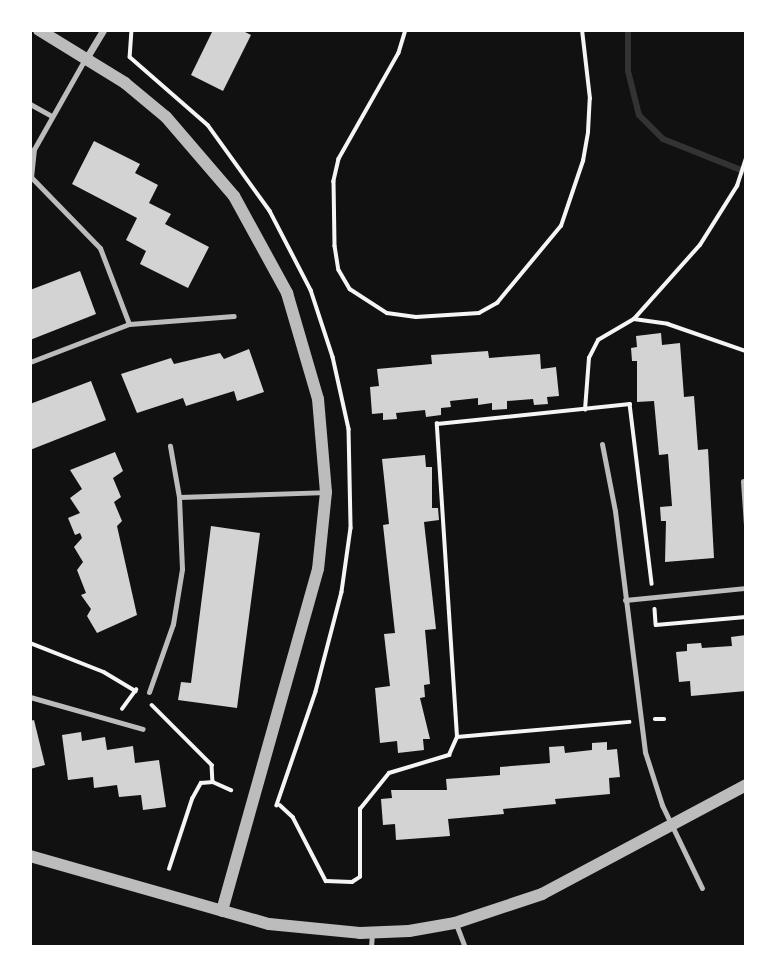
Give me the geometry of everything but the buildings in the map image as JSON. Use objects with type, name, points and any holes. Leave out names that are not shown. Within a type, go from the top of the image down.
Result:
[{"type":"street","points":[[39,30],[87,57],[166,117],[226,186],[262,240],[306,346],[318,399],[326,492],[309,608],[222,911]]},
{"type":"street","points":[[87,57],[103,30]]},
{"type":"street","points":[[30,856],[222,911],[315,931],[372,933],[455,923],[542,894],[746,785]]},
{"type":"lane","points":[[87,57],[34,149],[31,177],[100,248],[129,324]]},
{"type":"lane","points":[[30,104],[52,116]]},
{"type":"lane","points":[[30,362],[129,324],[234,316]]},
{"type":"lane","points":[[601,443],[640,721],[652,778],[671,827],[702,888]]},
{"type":"lane","points":[[149,692],[173,624],[182,569],[179,497],[170,446]]},
{"type":"lane","points":[[743,481],[746,525]]},
{"type":"lane","points":[[179,497],[326,492]]},
{"type":"lane","points":[[625,600],[746,589]]},
{"type":"lane","points":[[30,697],[143,729]]},
{"type":"lane","points":[[455,923],[466,947]]},
{"type":"lane","points":[[371,947],[372,933]]},
{"type":"path","points":[[132,30],[130,57],[208,125],[270,211],[311,290],[333,357],[349,429],[351,528],[342,592],[316,692],[278,805],[293,817],[326,881],[352,882],[360,877],[360,809],[390,773],[449,755],[457,737],[437,424],[630,404],[656,625],[746,617]]},
{"type":"path","points":[[405,30],[399,53],[339,159],[334,181],[335,246],[339,270],[350,289],[387,313],[416,317],[479,313],[497,303],[561,226],[583,161],[588,132],[590,99],[582,30]]},
{"type":"path","points":[[585,410],[589,358],[598,340],[634,319],[700,245],[737,186],[746,159]]},
{"type":"path","points":[[634,319],[668,324],[746,351]]},
{"type":"path","points":[[30,643],[104,672],[135,691],[212,765],[213,782]]},
{"type":"path","points":[[114,720],[135,691],[153,682]]},
{"type":"path","points":[[457,737],[664,719]]},
{"type":"path","points":[[169,869],[192,799],[201,783],[213,782],[231,790]]},
{"type":"waterway","points":[[628,30],[628,71],[639,115],[663,139],[746,172]]}]
